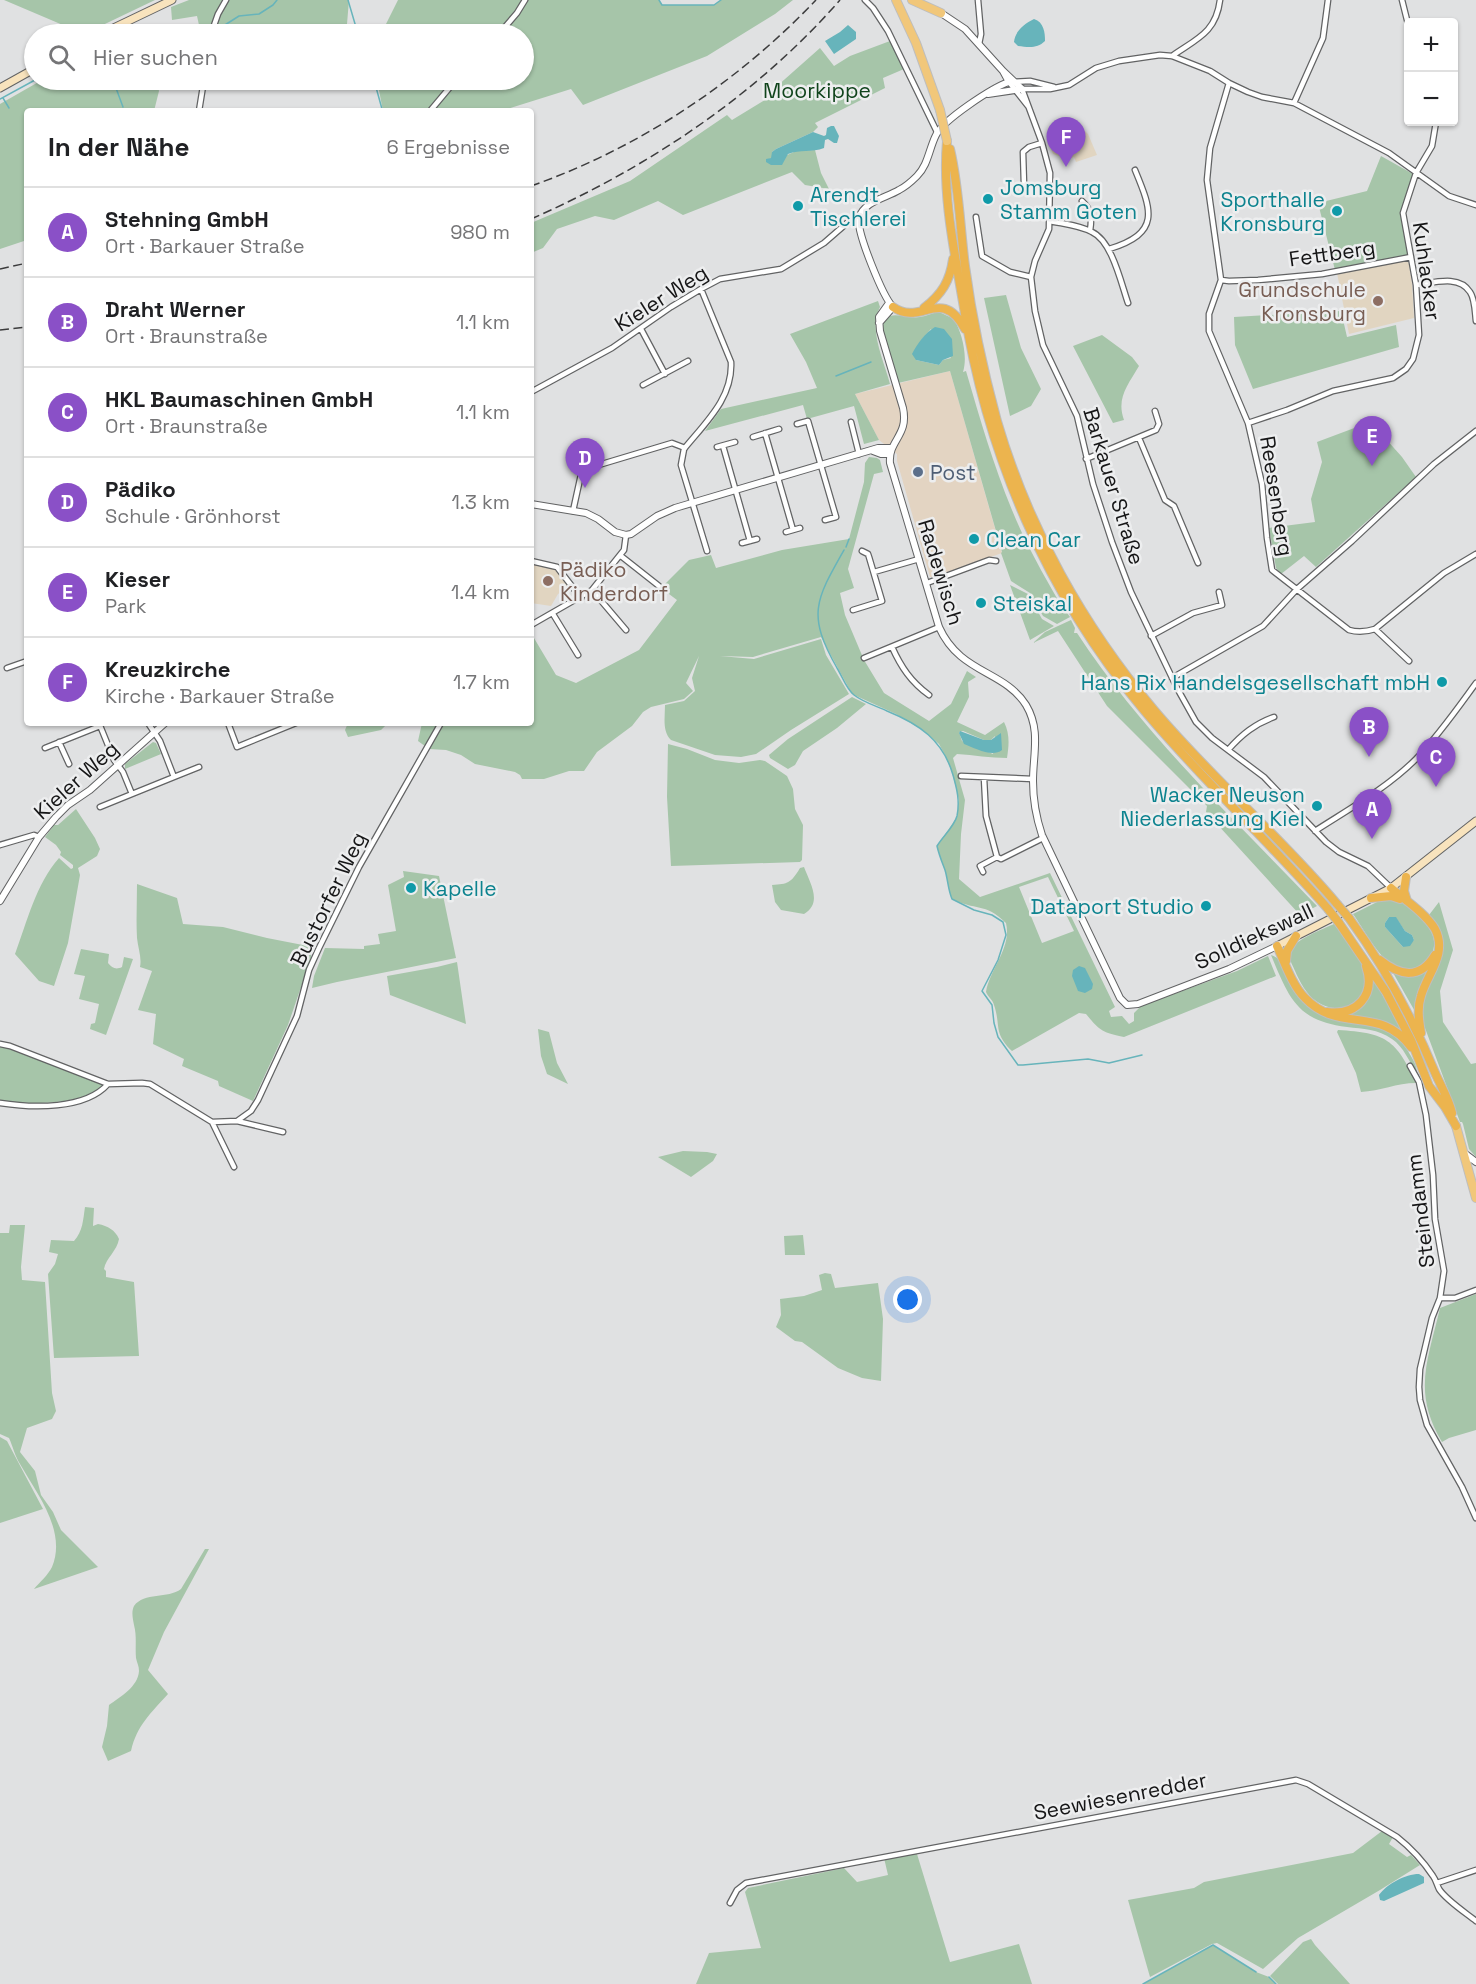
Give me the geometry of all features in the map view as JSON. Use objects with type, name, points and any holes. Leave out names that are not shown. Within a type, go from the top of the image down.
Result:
[{"type":"highway","points":[[947,141],[947,181],[954,245],[968,336],[988,420],[1014,496],[1055,581],[1090,639],[1161,731],[1286,861],[1328,909],[1359,950],[1386,992],[1407,1031],[1429,1086],[1456,1126]]},
{"type":"highway","points":[[947,141],[951,154],[974,325],[985,374],[1012,467],[1048,551],[1088,621],[1124,673],[1154,710],[1312,875],[1348,918],[1396,989],[1423,1041],[1451,1108],[1456,1126]]},
{"type":"highway","points":[[922,310],[938,296],[948,283],[954,245]]},
{"type":"highway","points":[[891,305],[906,313],[942,308],[952,312],[968,336]]},
{"type":"highway","points":[[1406,877],[1404,891],[1407,902]]},
{"type":"highway","points":[[1390,888],[1426,918],[1438,937],[1439,948],[1436,963],[1420,1000],[1419,1020],[1423,1041]]},
{"type":"highway","points":[[1371,898],[1391,896],[1407,902]]},
{"type":"highway","points":[[1287,965],[1287,951],[1296,936]]},
{"type":"highway","points":[[1277,946],[1299,991],[1317,1009],[1333,1017],[1366,1021],[1389,1027],[1407,1041],[1416,1056]]},
{"type":"highway","points":[[1376,958],[1396,971],[1412,973],[1428,965],[1439,948]]},
{"type":"highway","points":[[1317,1009],[1335,1013],[1343,1012],[1354,1008],[1362,1000],[1368,990],[1369,976],[1359,950]]},
{"type":"main road","points":[[122,24],[172,0]]},
{"type":"main road","points":[[896,0],[924,63],[940,110],[947,141]]},
{"type":"main road","points":[[908,24],[909,8],[916,1],[941,13]]},
{"type":"main road","points":[[0,88],[24,75]]},
{"type":"main road","name":"Solldiekswall","points":[[1277,946],[1390,888],[1476,821]]},
{"type":"main road","points":[[1456,1126],[1462,1150],[1472,1171],[1476,1196]]},
{"type":"street","points":[[214,24],[226,0]]},
{"type":"street","points":[[507,24],[525,0]]},
{"type":"street","points":[[865,0],[888,31],[937,132],[944,123],[999,86],[1012,82],[1030,81],[1057,87]]},
{"type":"street","points":[[978,0],[981,34],[979,44]]},
{"type":"street","points":[[1172,56],[1206,33],[1214,22],[1220,0]]},
{"type":"street","points":[[1294,103],[1323,38],[1328,0]]},
{"type":"street","points":[[1402,0],[1406,18]]},
{"type":"street","name":"Barkauer Straße","points":[[941,13],[960,24],[1019,89],[1030,109],[1042,142],[1050,173],[1050,221],[1031,277],[1033,301],[1043,345],[1077,416],[1086,459],[1112,542],[1131,592],[1172,678],[1196,722],[1212,738],[1264,777],[1335,849],[1371,868],[1390,888]]},
{"type":"street","points":[[988,94],[1019,89],[1057,87],[1074,83],[1096,68],[1119,61],[1160,55],[1172,56],[1210,71],[1229,83],[1262,97],[1294,103],[1389,153],[1449,196],[1476,205]]},
{"type":"street","name":"Reesenberg","points":[[1229,83],[1210,148],[1207,180],[1221,280],[1209,314],[1209,331],[1248,423],[1262,484],[1272,570],[1349,630],[1356,633],[1375,629]]},
{"type":"street","points":[[199,108],[202,90]]},
{"type":"street","points":[[433,108],[448,90]]},
{"type":"street","name":"Kuhlacker","points":[[1248,423],[1333,391],[1393,378],[1406,369],[1413,359],[1419,335],[1416,285],[1403,213],[1416,173],[1432,146],[1435,126]]},
{"type":"street","name":"Kieler Weg","points":[[534,390],[612,348],[670,307],[720,279],[781,269],[824,243],[847,223],[859,220],[866,207],[899,191],[917,177],[926,164],[937,132]]},
{"type":"street","points":[[1027,189],[1024,184],[1023,152],[1042,142]]},
{"type":"street","points":[[1109,249],[1134,239],[1146,225],[1148,205],[1135,170]]},
{"type":"street","points":[[1082,201],[1089,209],[1092,219],[1090,231]]},
{"type":"street","points":[[976,217],[982,256],[1010,272],[1031,277]]},
{"type":"street","points":[[534,504],[592,516],[615,532],[626,535],[638,530],[663,512],[878,448],[891,451],[901,433],[904,414],[880,335],[879,323],[891,305],[862,238],[859,220]]},
{"type":"street","points":[[1050,221],[1090,231],[1102,240],[1109,249],[1128,303]]},
{"type":"street","name":"Fettberg","points":[[1221,280],[1258,280],[1322,274],[1411,257]]},
{"type":"street","points":[[1416,285],[1452,280],[1463,284],[1472,293],[1476,321]]},
{"type":"street","points":[[701,289],[731,362],[729,387],[722,401],[685,448],[681,457],[681,465],[706,551]]},
{"type":"street","points":[[641,329],[665,374]]},
{"type":"street","points":[[643,385],[688,361]]},
{"type":"street","points":[[1086,459],[1156,430],[1159,424],[1155,411]]},
{"type":"street","points":[[797,424],[808,421],[836,517],[825,520]]},
{"type":"street","points":[[851,422],[859,454]]},
{"type":"street","points":[[753,436],[778,429]]},
{"type":"street","points":[[1172,678],[1263,626],[1297,589],[1434,464],[1476,431]]},
{"type":"street","points":[[765,433],[793,530]]},
{"type":"street","points":[[1139,438],[1165,500],[1174,506],[1197,563]]},
{"type":"street","points":[[735,442],[720,447],[750,541]]},
{"type":"street","points":[[573,511],[582,470],[672,443],[685,448]]},
{"type":"street","name":"Radewisch","points":[[891,451],[891,468],[939,627],[949,646],[957,655],[1009,687],[1025,704],[1034,723],[1036,737],[1033,779],[1035,807],[1043,838],[1120,998],[1127,1005]]},
{"type":"street","points":[[786,532],[800,528]]},
{"type":"street","points":[[534,624],[592,591],[621,556],[626,535]]},
{"type":"street","points":[[742,543],[757,539]]},
{"type":"street","points":[[862,551],[868,554],[882,601]]},
{"type":"street","points":[[1409,661],[1375,629],[1444,573],[1476,554]]},
{"type":"street","points":[[621,556],[659,585]]},
{"type":"street","points":[[874,572],[919,559]]},
{"type":"street","points":[[927,583],[990,560],[996,561]]},
{"type":"street","points":[[534,562],[558,567],[580,598]]},
{"type":"street","points":[[592,591],[626,630]]},
{"type":"street","points":[[1151,636],[1193,613],[1222,605],[1219,592]]},
{"type":"street","points":[[853,610],[888,599]]},
{"type":"street","points":[[553,614],[578,655]]},
{"type":"street","points":[[864,658],[939,627]]},
{"type":"street","points":[[892,647],[912,681],[928,695]]},
{"type":"street","points":[[7,668],[24,662]]},
{"type":"street","points":[[1315,831],[1399,774],[1437,735],[1476,683]]},
{"type":"street","points":[[1228,750],[1248,730],[1275,717]]},
{"type":"street","points":[[45,748],[95,726]]},
{"type":"street","points":[[101,726],[114,760],[123,772],[132,794]]},
{"type":"street","points":[[150,726],[159,741],[174,777]]},
{"type":"street","name":"Kieler Weg","points":[[0,902],[39,837],[62,811],[90,790],[162,726]]},
{"type":"street","points":[[229,726],[237,747],[280,726]]},
{"type":"street","name":"Bustorfer Weg","points":[[237,1122],[250,1111],[258,1100],[297,1016],[309,970],[319,948],[359,867],[439,726]]},
{"type":"street","points":[[59,742],[69,764]]},
{"type":"street","points":[[100,807],[199,767]]},
{"type":"street","points":[[961,776],[1033,779]]},
{"type":"street","points":[[984,777],[986,816],[997,857]]},
{"type":"street","points":[[0,845],[34,835],[39,837]]},
{"type":"street","points":[[983,872],[980,866],[997,857],[1001,859],[1043,838]]},
{"type":"street","name":"Solldiekswall","points":[[1127,1005],[1138,1004],[1229,969],[1277,946]]},
{"type":"street","points":[[0,1044],[108,1084],[150,1084],[212,1122],[237,1122],[283,1132]]},
{"type":"street","name":"Steindamm","points":[[1410,1066],[1420,1089],[1432,1164],[1435,1219],[1444,1271],[1440,1298],[1435,1309],[1420,1369],[1420,1400],[1427,1425],[1462,1487],[1476,1518]]},
{"type":"street","points":[[0,1102],[38,1105],[75,1103],[101,1092],[108,1084]]},
{"type":"street","points":[[212,1122],[234,1167]]},
{"type":"street","points":[[1462,1150],[1476,1162]]},
{"type":"street","points":[[1440,1298],[1455,1298],[1476,1290]]},
{"type":"street","name":"Seewiesenredder","points":[[730,1903],[737,1890],[746,1884],[1296,1780],[1308,1784],[1397,1837],[1416,1854],[1444,1895],[1476,1921]]},
{"type":"street","points":[[1437,1883],[1476,1870]]},
{"type":"shaded area","points":[[1085,131],[1097,155],[1076,162],[1074,157],[1068,159],[1053,154],[1048,141]]},
{"type":"shaded area","name":"Grundschule Kronsburg","points":[[1408,259],[1414,318],[1349,334],[1337,273]]},
{"type":"shaded area","points":[[950,371],[1002,553],[930,577],[897,461],[897,454],[879,440],[855,394]]},
{"type":"shaded area","name":"Pädiko Kinderdorf","points":[[534,565],[555,569],[569,587],[558,594],[551,606],[534,603]]},
{"type":"green space","points":[[4,0],[155,0],[105,24],[60,24]]},
{"type":"green space","points":[[189,0],[349,0],[347,24],[199,24],[197,16],[172,20],[171,7]]},
{"type":"green space","points":[[398,0],[659,0],[662,5],[714,5],[721,0],[793,0],[775,14],[707,56],[583,105],[571,89],[511,108],[382,108],[379,90],[534,90],[534,24],[386,24]]},
{"type":"green space","name":"Moorkippe","points":[[890,41],[904,69],[883,78],[885,88],[815,123],[818,127],[813,132],[776,149],[772,152],[772,158],[766,160],[796,151],[815,150],[821,173],[829,189],[805,185],[792,172],[683,215],[658,201],[614,220],[595,216],[557,229],[543,248],[534,252],[534,222],[630,181],[727,115],[732,120],[778,92],[776,87],[820,48],[834,66],[850,56]]},
{"type":"green space","points":[[24,90],[159,91],[155,108],[24,108],[24,241],[0,249],[0,104]]},
{"type":"green space","points":[[1381,156],[1413,174],[1401,213],[1408,255],[1335,270],[1318,203],[1367,191]]},
{"type":"green space","points":[[1006,295],[1021,348],[1041,389],[1031,406],[1010,416],[984,298]]},
{"type":"green space","points":[[878,301],[880,307],[876,335],[890,384],[855,394],[879,440],[864,444],[854,406],[807,419],[803,405],[705,431],[721,409],[817,388],[790,334]]},
{"type":"green space","points":[[1341,311],[1347,337],[1396,325],[1399,347],[1253,389],[1235,345],[1234,317]]},
{"type":"green space","points":[[939,312],[954,319],[959,331],[964,352],[963,372],[966,371],[984,433],[1013,513],[1062,607],[1060,608],[1065,610],[1070,617],[1057,624],[1043,616],[1030,593],[1011,581],[950,371],[898,383],[882,330],[884,322],[887,318],[896,315],[920,317]],"holes":[[[931,329],[951,358],[943,360],[939,365],[916,360],[922,339]]]},
{"type":"green space","points":[[1102,335],[1132,357],[1139,366],[1122,398],[1124,420],[1113,423],[1073,346]]},
{"type":"green space","points":[[1380,422],[1385,438],[1416,477],[1316,567],[1304,556],[1281,574],[1276,568],[1269,528],[1315,522],[1311,499],[1322,462],[1317,442],[1357,427]]},
{"type":"green space","points":[[869,457],[877,458],[880,460],[883,472],[874,474],[848,569],[854,588],[840,593],[845,615],[864,660],[884,693],[929,721],[951,704],[967,671],[976,677],[968,682],[969,697],[957,722],[985,735],[1004,722],[1007,731],[1009,744],[1007,758],[957,754],[953,758],[965,800],[959,879],[980,897],[1050,873],[1115,1007],[1109,1011],[1111,1017],[1122,1016],[1129,1024],[1134,1021],[1134,1013],[1141,1006],[1237,971],[1268,956],[1276,976],[1124,1037],[1102,1030],[1086,1014],[1079,1013],[1012,1051],[1002,1039],[993,1003],[986,992],[1006,941],[1006,923],[986,909],[952,899],[937,846],[957,817],[959,800],[945,755],[939,744],[924,731],[896,714],[852,694],[821,637],[753,657],[720,656],[754,659],[821,639],[826,655],[849,694],[756,754],[741,757],[715,755],[671,740],[668,736],[665,724],[665,705],[684,701],[695,691],[692,678],[699,656],[686,683],[693,691],[684,699],[651,707],[643,712],[632,726],[597,752],[584,771],[569,771],[544,779],[522,779],[515,772],[475,764],[461,755],[446,750],[429,749],[418,741],[421,726],[534,726],[534,638],[556,675],[576,683],[639,650],[677,600],[661,588],[689,560],[711,555],[716,568],[782,550],[849,539],[864,482],[865,463]],"holes":[[[963,731],[984,740],[991,740],[995,736],[993,754],[962,741],[959,732]],[[1048,877],[1074,931],[1042,943],[1019,887]]]},
{"type":"green space","points":[[1010,585],[1028,594],[1042,619],[1054,626],[1030,640]]},
{"type":"green space","points":[[1071,620],[1075,628],[1074,633],[1077,633],[1103,670],[1160,741],[1317,906],[1300,915],[1206,812],[1207,806],[1107,706],[1058,631],[1033,643],[1045,632]]},
{"type":"green space","points":[[852,697],[866,704],[837,728],[803,751],[795,765],[788,769],[770,758],[769,755],[788,739]]},
{"type":"green space","points":[[347,726],[385,726],[381,730],[348,737],[345,730]]},
{"type":"green space","points":[[153,742],[156,743],[161,754],[125,769],[125,764]]},
{"type":"green space","points":[[668,744],[715,760],[739,763],[765,761],[787,776],[793,789],[795,809],[803,825],[802,860],[800,862],[671,866],[667,797]]},
{"type":"green space","points":[[76,809],[100,849],[97,856],[78,868],[80,875],[68,943],[54,986],[39,981],[15,954],[33,904],[51,868],[59,858],[71,869],[73,868],[73,865],[60,855],[61,852],[56,845],[45,837],[54,825],[58,825]]},
{"type":"green space","points":[[804,867],[812,886],[813,904],[804,914],[781,910],[775,902],[772,885],[789,882],[800,868]]},
{"type":"green space","points":[[403,871],[439,876],[456,958],[312,988],[314,976],[325,948],[364,949],[364,946],[380,944],[378,934],[396,931],[388,885],[404,877]]},
{"type":"green space","points":[[137,884],[177,898],[183,924],[223,927],[308,946],[311,950],[311,958],[288,1025],[253,1101],[219,1086],[218,1081],[182,1066],[184,1059],[153,1044],[156,1014],[138,1010],[152,971],[140,967],[137,942]]},
{"type":"green space","points":[[1385,898],[1399,901],[1415,912],[1430,930],[1434,941],[1431,956],[1427,962],[1414,968],[1399,968],[1392,965],[1376,949],[1353,914]],"holes":[[[1389,917],[1396,918],[1414,940],[1403,947],[1385,927]]]},
{"type":"green space","points":[[1439,902],[1453,950],[1440,991],[1443,1022],[1471,1064],[1476,1063],[1476,1157],[1469,1149],[1463,1124],[1460,1122],[1422,1020],[1423,1000],[1443,948],[1441,931],[1429,915]]},
{"type":"green space","points":[[1334,924],[1359,957],[1365,981],[1364,990],[1353,1004],[1336,1008],[1326,1006],[1309,995],[1291,963],[1290,955],[1298,942]]},
{"type":"green space","points":[[81,949],[109,954],[108,963],[116,968],[122,967],[124,957],[133,959],[106,1035],[90,1029],[91,1024],[95,1023],[99,1004],[79,999],[85,976],[74,974]]},
{"type":"green space","points":[[1271,955],[1280,962],[1299,997],[1307,1005],[1329,1017],[1388,1031],[1399,1039],[1408,1051],[1417,1073],[1400,1046],[1387,1036],[1370,1030],[1330,1024],[1306,1013],[1297,1005],[1283,984]]},
{"type":"green space","points":[[457,962],[466,1024],[390,995],[387,976]]},
{"type":"green space","points":[[1431,964],[1417,1015],[1392,971],[1397,973]]},
{"type":"green space","points":[[1372,976],[1405,1036],[1339,1015],[1348,1013],[1372,987]]},
{"type":"green space","points":[[538,1029],[549,1032],[557,1063],[568,1084],[547,1074],[541,1056]]},
{"type":"green space","points":[[1338,1030],[1368,1033],[1388,1041],[1402,1057],[1416,1083],[1361,1092],[1356,1073]]},
{"type":"green space","points":[[0,1047],[9,1048],[103,1085],[94,1092],[69,1100],[25,1103],[0,1100]]},
{"type":"green space","points":[[683,1151],[717,1154],[713,1161],[691,1177],[658,1157]]},
{"type":"green space","points":[[85,1207],[94,1208],[93,1226],[98,1224],[108,1227],[119,1239],[104,1269],[106,1277],[134,1282],[139,1356],[54,1358],[48,1274],[58,1254],[49,1252],[51,1240],[74,1241],[81,1229]]},
{"type":"green space","points":[[10,1225],[25,1225],[22,1280],[45,1282],[52,1393],[56,1411],[52,1419],[27,1428],[20,1452],[35,1471],[41,1495],[53,1512],[61,1530],[98,1567],[34,1589],[52,1567],[56,1553],[56,1540],[42,1500],[18,1461],[9,1438],[0,1434],[0,1233],[9,1233]]},
{"type":"green space","points":[[803,1235],[805,1255],[785,1255],[784,1236]]},
{"type":"green space","points":[[831,1274],[835,1288],[878,1283],[883,1319],[881,1381],[862,1378],[838,1368],[802,1342],[795,1341],[776,1327],[781,1315],[780,1299],[804,1296],[822,1290],[819,1275]]},
{"type":"green space","points":[[1476,1294],[1476,1430],[1442,1442],[1427,1407],[1425,1376],[1427,1360],[1440,1308]]},
{"type":"green space","points":[[0,1437],[7,1441],[43,1509],[0,1523]]},
{"type":"green space","points":[[205,1549],[209,1549],[164,1632],[148,1670],[168,1694],[141,1727],[131,1751],[108,1761],[102,1747],[109,1705],[132,1687],[138,1677],[132,1616],[134,1606],[144,1599],[170,1594],[181,1589]]},
{"type":"green space","points":[[1382,1831],[1393,1837],[1389,1844],[1407,1857],[1411,1855],[1420,1865],[1298,1938],[1263,1969],[1217,1943],[1150,1977],[1128,1900],[1194,1888],[1204,1882],[1353,1853]]},
{"type":"green space","points":[[917,1854],[950,1962],[1019,1944],[1032,1984],[696,1984],[709,1953],[761,1948],[745,1892],[748,1888],[844,1868],[857,1882],[888,1875],[884,1858]]},
{"type":"green space","points":[[1311,1939],[1350,1984],[1278,1984],[1270,1976],[1303,1942]]},
{"type":"green space","points":[[1213,1945],[1256,1972],[1269,1977],[1276,1984],[1143,1984]]},
{"type":"water","points":[[1034,19],[1042,25],[1045,41],[1036,46],[1018,46],[1014,42],[1016,34]]},
{"type":"water","points":[[848,25],[856,32],[856,39],[834,54],[825,41]]},
{"type":"water","points":[[834,126],[839,136],[837,143],[828,139],[825,140],[824,148],[788,154],[782,165],[771,165],[766,162],[766,159],[771,158],[772,152],[776,149],[813,132],[824,136],[827,128]]},
{"type":"water","points":[[935,327],[944,329],[952,339],[953,356],[943,360],[939,365],[916,360],[912,354],[916,346]]},
{"type":"water","points":[[960,731],[984,740],[991,740],[1001,733],[1002,750],[988,753],[964,744]]},
{"type":"water","points":[[1389,917],[1396,917],[1405,931],[1412,935],[1414,940],[1410,946],[1403,947],[1385,927]]},
{"type":"water","points":[[1079,966],[1085,968],[1093,984],[1092,989],[1085,993],[1078,991],[1072,976],[1073,970]]},
{"type":"water","points":[[1419,1874],[1424,1877],[1424,1883],[1384,1901],[1380,1900],[1379,1895],[1391,1884],[1402,1878]]},
{"type":"waterway","points":[[226,24],[239,16],[259,14],[277,0]]},
{"type":"waterway","points":[[348,0],[355,24]]},
{"type":"waterway","points":[[659,0],[662,5],[714,5],[721,0]]},
{"type":"waterway","points":[[0,99],[24,86]]},
{"type":"waterway","points":[[117,90],[123,107]]},
{"type":"waterway","points":[[377,90],[382,108]]},
{"type":"waterway","points":[[3,98],[9,108]]},
{"type":"waterway","points":[[836,376],[871,362]]},
{"type":"waterway","points":[[846,547],[849,539]]},
{"type":"waterway","points":[[844,550],[821,596],[818,608],[821,634],[827,650],[851,693],[919,728],[936,743],[949,763],[957,790],[958,811],[953,824],[937,846],[952,899],[974,910],[992,915],[1003,922],[1006,935],[998,960],[982,991],[992,1005],[998,1037],[1018,1065],[1088,1059],[1109,1063],[1142,1055]]},
{"type":"waterway","points":[[1143,1984],[1213,1945],[1256,1972]]},
{"type":"waterway","points":[[1269,1977],[1276,1984]]},
{"type":"railway","points":[[534,185],[610,153],[684,110],[753,59],[816,0]]},
{"type":"railway","points":[[534,218],[616,177],[658,153],[698,126],[773,68],[840,0]]},
{"type":"railway","points":[[0,269],[24,264]]},
{"type":"railway","points":[[0,330],[24,327]]},
{"type":"place","name":"Kreuzkirche","points":[[1066,167]]},
{"type":"place","name":"Jomsburg Stamm Goten","points":[[988,199]]},
{"type":"place","name":"Arendt Tischlerei","points":[[798,206]]},
{"type":"place","name":"Sporthalle Kronsburg","points":[[1337,211]]},
{"type":"place","name":"Grundschule Kronsburg","points":[[1378,301]]},
{"type":"place","name":"Kieser","points":[[1372,466]]},
{"type":"place","name":"Post","points":[[918,472]]},
{"type":"place","name":"Pädiko","points":[[585,488]]},
{"type":"place","name":"Clean Car","points":[[974,539]]},
{"type":"place","name":"Pädiko Kinderdorf","points":[[548,581]]},
{"type":"place","name":"Steiskal","points":[[981,603]]},
{"type":"place","name":"Hans Rix Handelsgesellschaft mbH","points":[[1442,682]]},
{"type":"place","name":"Draht Werner","points":[[1369,757]]},
{"type":"place","name":"HKL Baumaschinen GmbH","points":[[1436,787]]},
{"type":"place","name":"Wacker Neuson Niederlassung Kiel","points":[[1317,806]]},
{"type":"place","name":"Stehning GmbH","points":[[1372,839]]},
{"type":"place","name":"Kapelle","points":[[411,888]]},
{"type":"place","name":"Dataport Studio","points":[[1206,906]]}]
